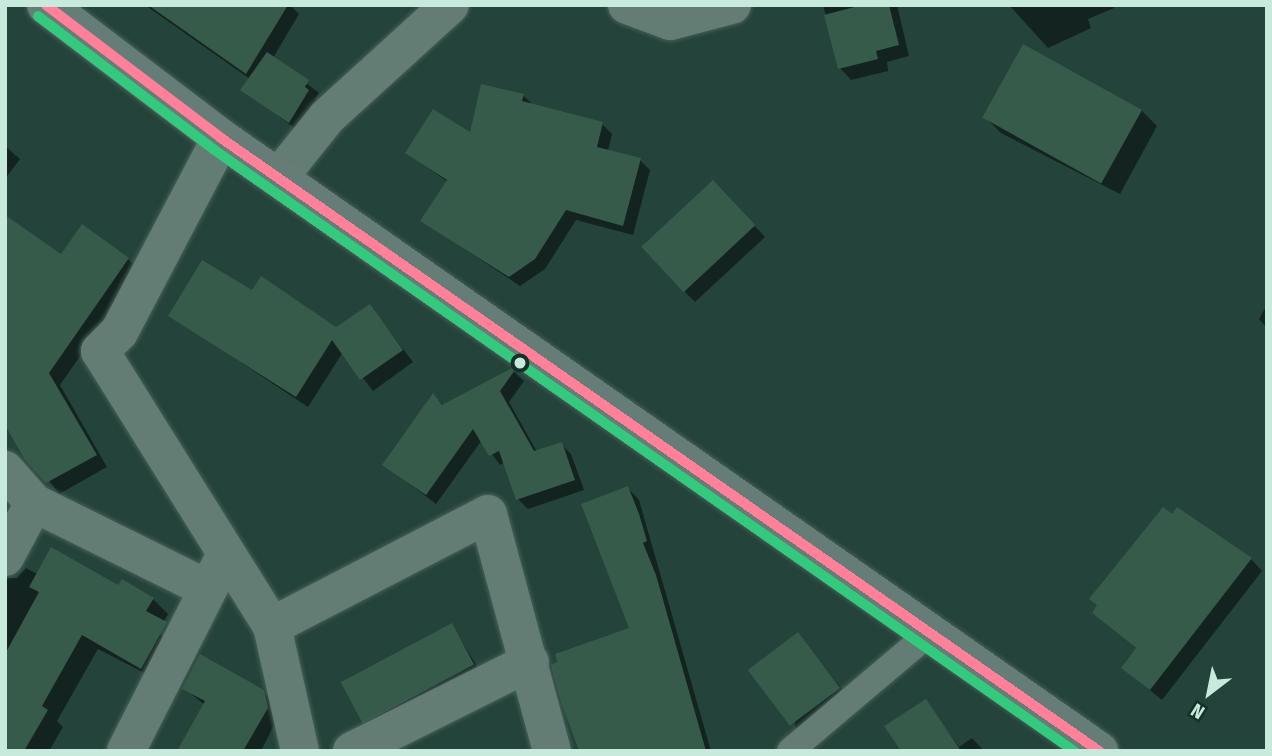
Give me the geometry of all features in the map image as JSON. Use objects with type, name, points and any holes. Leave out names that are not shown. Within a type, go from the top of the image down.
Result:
[{"type":"main road","points":[[46,5],[221,138],[932,631],[1093,749]]},
{"type":"street","points":[[279,177],[327,117],[450,5]]},
{"type":"street","points":[[627,5],[670,21],[732,5]]},
{"type":"street","points":[[221,138],[120,332],[100,351],[272,626],[300,751]]},
{"type":"street","points":[[5,470],[34,503],[208,589]]},
{"type":"street","points":[[5,557],[34,503]]},
{"type":"street","points":[[272,626],[488,514],[552,751]]},
{"type":"street","points":[[126,751],[227,553]]},
{"type":"street","points":[[352,751],[530,662]]},
{"type":"lane","points":[[790,751],[932,631]]},
{"type":"building","points":[[148,5],[288,5],[246,74]]},
{"type":"building","points":[[862,5],[889,5],[899,45],[876,51],[878,59],[838,69],[824,15]]},
{"type":"building","points":[[1023,44],[1142,110],[1101,183],[982,117]]},
{"type":"building","points":[[267,52],[309,80],[305,87],[309,90],[289,123],[240,90]]},
{"type":"building","points":[[481,84],[524,94],[522,101],[603,122],[597,147],[641,158],[623,226],[566,210],[535,259],[509,277],[420,221],[447,180],[405,153],[433,109],[470,132]]},
{"type":"building","points":[[713,180],[755,225],[684,292],[641,247]]},
{"type":"building","points":[[5,215],[61,254],[82,224],[129,258],[49,373],[97,455],[46,483],[25,460],[5,425]]},
{"type":"building","points":[[202,260],[252,290],[261,276],[336,327],[370,304],[403,350],[360,380],[332,340],[296,397],[168,316]]},
{"type":"building","points":[[512,368],[515,370],[500,391],[534,451],[562,442],[575,480],[516,500],[499,451],[489,456],[473,429],[426,495],[382,465],[433,393],[442,405]]},
{"type":"building","points":[[628,486],[647,541],[643,543],[656,575],[706,751],[579,751],[561,702],[551,665],[557,662],[555,654],[629,628],[581,504]]},
{"type":"building","points":[[1163,507],[1172,514],[1177,507],[1252,558],[1150,690],[1121,668],[1136,648],[1092,613],[1097,605],[1089,599]]},
{"type":"building","points":[[51,547],[118,585],[122,579],[154,598],[146,611],[167,622],[141,669],[82,635],[42,706],[48,710],[24,751],[5,751],[5,654],[39,592],[29,587]]},
{"type":"building","points":[[452,623],[474,664],[363,724],[341,682]]},
{"type":"building","points":[[798,632],[840,688],[790,726],[748,670]]},
{"type":"building","points":[[200,654],[264,690],[268,708],[243,751],[177,751],[205,701],[182,689]]},
{"type":"building","points":[[926,699],[961,751],[901,751],[884,726]]},
{"type":"transit line","points":[[46,5],[221,138],[1099,751]]},
{"type":"transit line","points":[[38,16],[213,149],[1074,751]]}]
